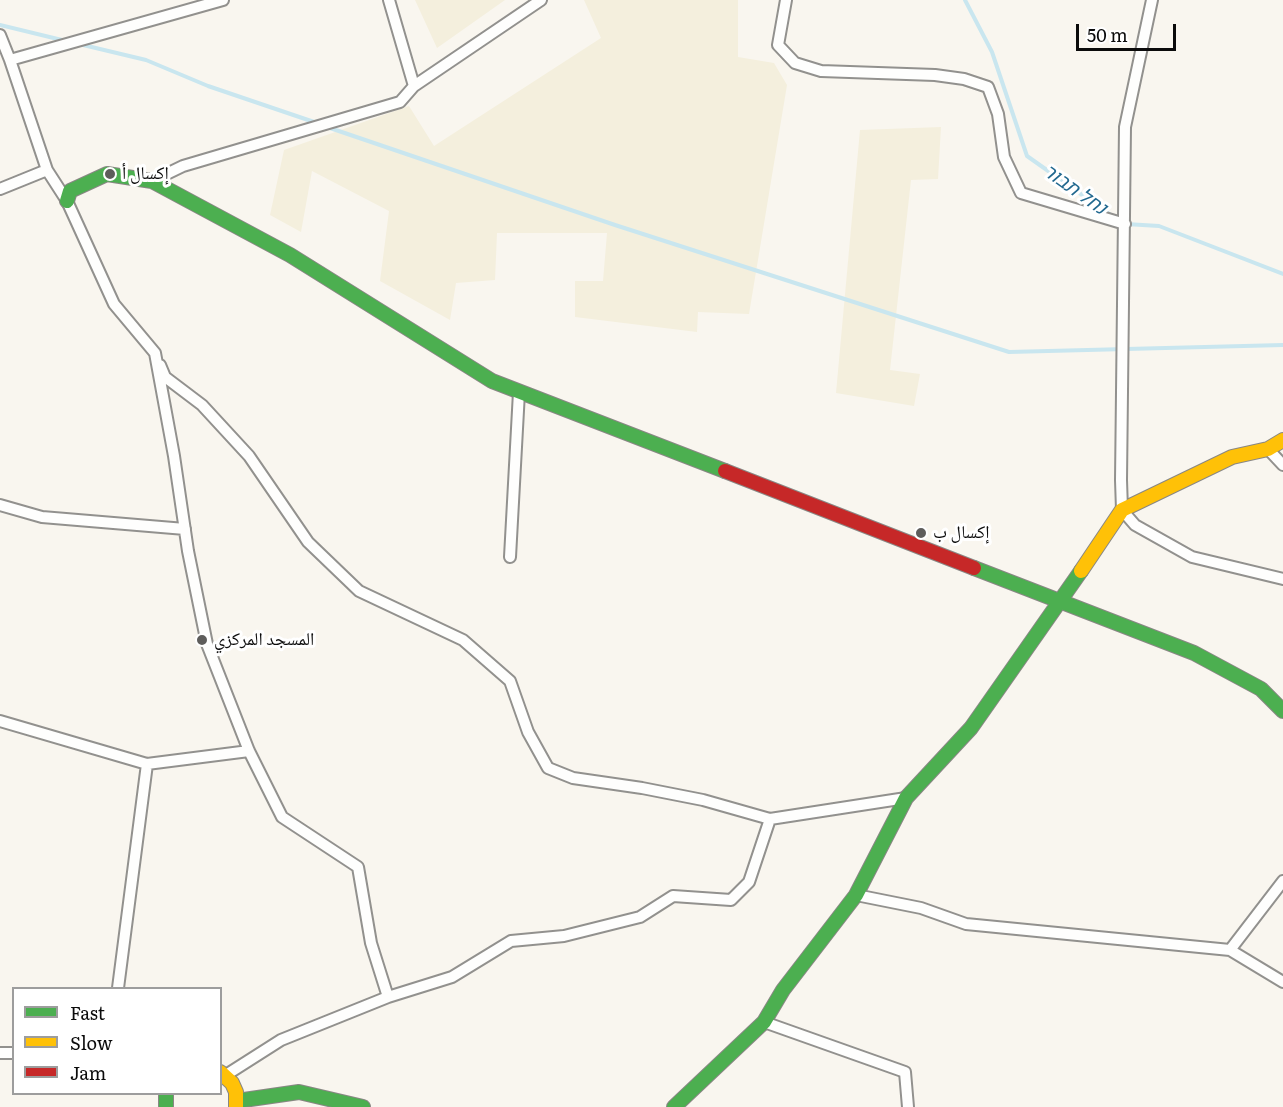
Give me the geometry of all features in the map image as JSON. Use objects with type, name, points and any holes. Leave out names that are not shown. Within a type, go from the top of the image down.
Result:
[{"type":"street","points":[[10,60],[223,0]]},
{"type":"street","points":[[389,0],[414,86]]},
{"type":"street","points":[[152,181],[183,166],[400,102],[414,86],[541,0]]},
{"type":"street","points":[[786,0],[778,45],[795,63],[821,71],[935,75],[964,79],[988,87],[998,114],[1004,158],[1021,193],[1125,224]]},
{"type":"street","points":[[1152,0],[1125,127],[1122,510],[1135,525],[1192,557],[1283,579]]},
{"type":"street","points":[[0,35],[46,170],[67,201],[114,304],[155,353],[165,377],[202,405],[249,456],[308,542],[359,591],[463,640],[510,681],[528,732],[548,768],[573,778],[693,798],[770,819],[906,798]]},
{"type":"street","points":[[0,189],[46,170]]},
{"type":"street","points":[[67,201],[70,191],[107,174],[152,181],[290,255],[492,381],[1194,653],[1261,690],[1283,711]]},
{"type":"street","points":[[155,353],[207,644],[249,751],[282,817],[358,867],[371,943],[388,997]]},
{"type":"street","points":[[510,557],[519,392]]},
{"type":"street","points":[[674,1107],[764,1022],[783,990],[856,895],[906,798],[970,728],[1062,600],[1122,510],[1232,457],[1268,449],[1283,440]]},
{"type":"street","points":[[1268,449],[1283,465]]},
{"type":"street","points":[[0,505],[42,517],[185,529]]},
{"type":"street","points":[[0,721],[147,764],[249,751]]},
{"type":"street","points":[[118,987],[147,764]]},
{"type":"street","points":[[363,1107],[299,1092],[237,1104],[236,1092],[223,1073],[281,1040],[388,997],[452,977],[511,941],[564,936],[640,917],[673,896],[731,900],[749,882],[770,819]]},
{"type":"street","points":[[1230,950],[1283,881]]},
{"type":"street","points":[[856,895],[921,908],[966,924],[1230,950],[1283,982]]},
{"type":"street","points":[[764,1022],[905,1072],[908,1107]]},
{"type":"shaded area","points":[[415,0],[505,0],[437,48]]},
{"type":"shaded area","points":[[584,0],[738,0],[738,57],[774,63],[787,85],[749,314],[698,312],[697,332],[575,317],[575,281],[603,281],[607,233],[497,233],[495,280],[456,283],[450,320],[380,281],[389,211],[312,171],[301,232],[270,215],[284,150],[409,106],[434,146],[601,38]]},
{"type":"shaded area","points":[[941,127],[938,179],[911,180],[890,370],[920,374],[914,406],[836,393],[860,130]]},
{"type":"waterway","name":"נחל תבור","points":[[965,0],[992,52],[1027,156],[1112,216]]},
{"type":"waterway","points":[[0,25],[66,41]]},
{"type":"waterway","points":[[79,44],[146,60],[208,86],[317,123]]},
{"type":"waterway","points":[[327,127],[615,225],[1009,352],[1283,345]]},
{"type":"waterway","name":"נחל תבור","points":[[1126,224],[1159,226],[1283,274]]},
{"type":"traffic: fast","points":[[67,201],[70,191],[107,174],[152,181],[290,255],[492,381],[725,471]]},
{"type":"traffic: fast","points":[[974,568],[1194,653],[1261,689],[1283,711]]},
{"type":"traffic: fast","points":[[674,1107],[764,1022],[783,990],[856,895],[906,798],[971,728],[1081,571]]},
{"type":"traffic: fast","points":[[237,1101],[299,1092],[363,1107]]},
{"type":"traffic: fast","points":[[166,1095],[166,1107]]},
{"type":"traffic: slow","points":[[1081,571],[1122,510],[1232,457],[1268,449],[1283,440]]},
{"type":"traffic: slow","points":[[222,1074],[232,1083],[236,1092],[236,1107]]},
{"type":"traffic: jam","points":[[725,471],[974,568]]},
{"type":"place","name":"إكسال أ","points":[[110,174]]},
{"type":"place","name":"إكسال ب","points":[[921,533]]},
{"type":"place","name":"المسجد المركزي","points":[[202,640]]}]
